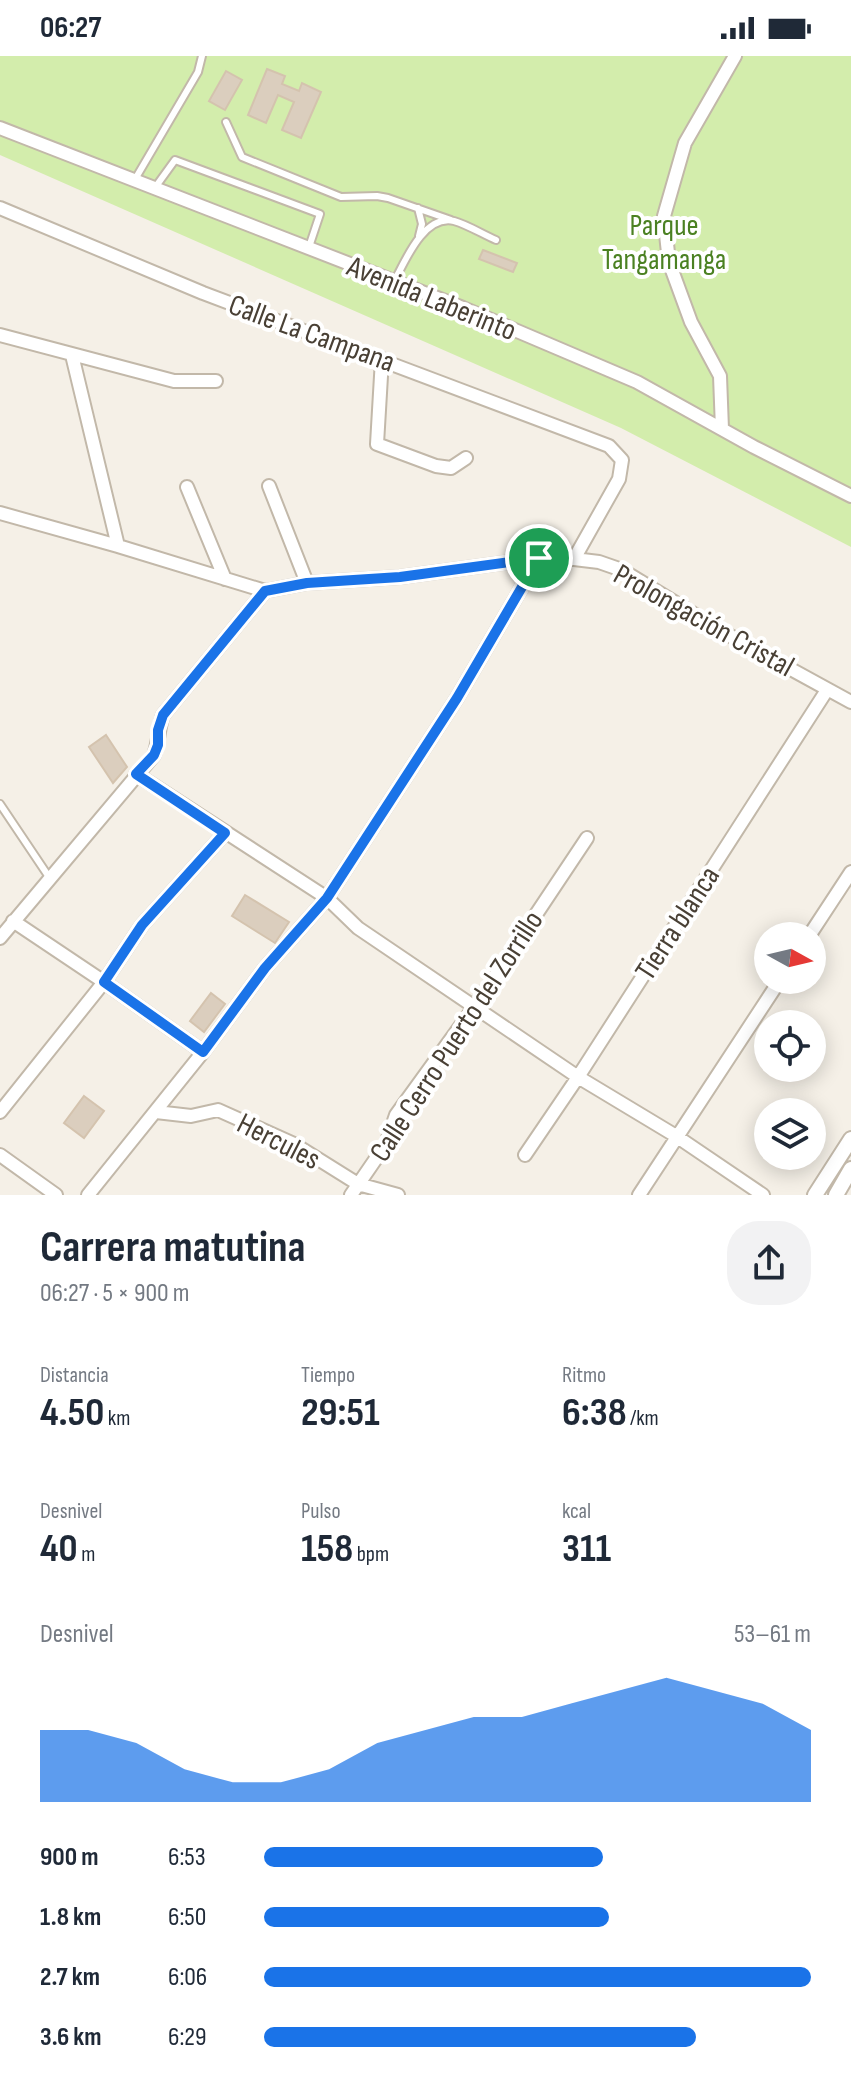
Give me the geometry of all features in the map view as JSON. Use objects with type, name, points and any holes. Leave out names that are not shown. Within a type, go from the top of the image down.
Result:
[{"type":"street","points":[[722,429],[720,376],[691,322],[669,262],[664,216],[685,143],[735,56]]},
{"type":"street","name":"Avenida Laberinto","points":[[0,128],[463,308],[637,382],[851,496]]},
{"type":"street","name":"Calle La Campana","points":[[0,208],[203,293],[609,446],[622,460],[619,479],[574,559]]},
{"type":"street","points":[[0,335],[174,381],[216,381]]},
{"type":"street","points":[[72,355],[118,546]]},
{"type":"street","points":[[382,359],[377,444],[436,466],[451,468],[466,458]]},
{"type":"street","points":[[269,486],[307,583]]},
{"type":"street","points":[[187,487],[225,579]]},
{"type":"street","points":[[0,513],[265,591],[163,715],[154,755],[0,938]]},
{"type":"street","points":[[88,1195],[203,1052],[265,968],[327,898],[457,698],[539,558]]},
{"type":"street","name":"Prolongación Cristal","points":[[265,591],[307,583],[400,577],[539,558],[599,562],[622,570],[725,633],[851,702]]},
{"type":"street","name":"Tierra blanca","points":[[525,1155],[827,690]]},
{"type":"street","points":[[136,774],[327,898],[358,928],[578,1077],[676,1136],[763,1195]]},
{"type":"street","points":[[0,1112],[104,982],[142,925],[225,833]]},
{"type":"street","name":"Calle Cerro Puerto del Zorrillo","points":[[354,1190],[386,1144],[396,1115],[475,1006],[587,838]]},
{"type":"street","points":[[818,922],[851,872]]},
{"type":"street","points":[[13,921],[203,1052]]},
{"type":"street","points":[[639,1195],[771,994]]},
{"type":"street","name":"Hercules","points":[[156,1112],[191,1116],[218,1110],[294,1144],[354,1190],[398,1195]]},
{"type":"street","points":[[815,1195],[849,1150]]},
{"type":"street","points":[[0,1155],[56,1195]]},
{"type":"street","points":[[836,1195],[851,1169]]},
{"type":"lane","points":[[198,72],[202,56]]},
{"type":"lane","points":[[134,181],[208,56]]},
{"type":"lane","points":[[226,122],[242,157],[341,197],[388,198],[496,240]]},
{"type":"lane","points":[[154,189],[175,160],[320,214],[309,249]]},
{"type":"lane","points":[[394,282],[416,242],[422,224],[418,208]]},
{"type":"lane","points":[[416,242],[436,223],[451,220]]},
{"type":"lane","points":[[0,804],[49,878]]},
{"type":"green space","name":"Parque Tangamanga","points":[[0,56],[851,56],[851,547],[621,428],[0,155]]},
{"type":"building","points":[[267,69],[285,76],[282,84],[299,91],[302,83],[321,92],[301,138],[282,130],[294,102],[278,95],[266,123],[248,115]]},
{"type":"building","points":[[226,71],[242,80],[225,110],[209,101]]},
{"type":"building","points":[[483,250],[517,263],[513,272],[479,259]]},
{"type":"building","points":[[106,735],[127,767],[113,783],[89,747]]},
{"type":"building","points":[[245,895],[289,922],[275,943],[232,916]]},
{"type":"building","points":[[211,993],[225,1004],[204,1032],[190,1021]]},
{"type":"building","points":[[84,1096],[104,1111],[84,1138],[64,1123]]},
{"type":"route","points":[[539,558],[457,698],[327,898],[265,968],[203,1052],[104,982],[142,925],[225,833],[136,774],[154,755],[163,715],[265,591],[307,583],[400,577],[539,558]]}]
